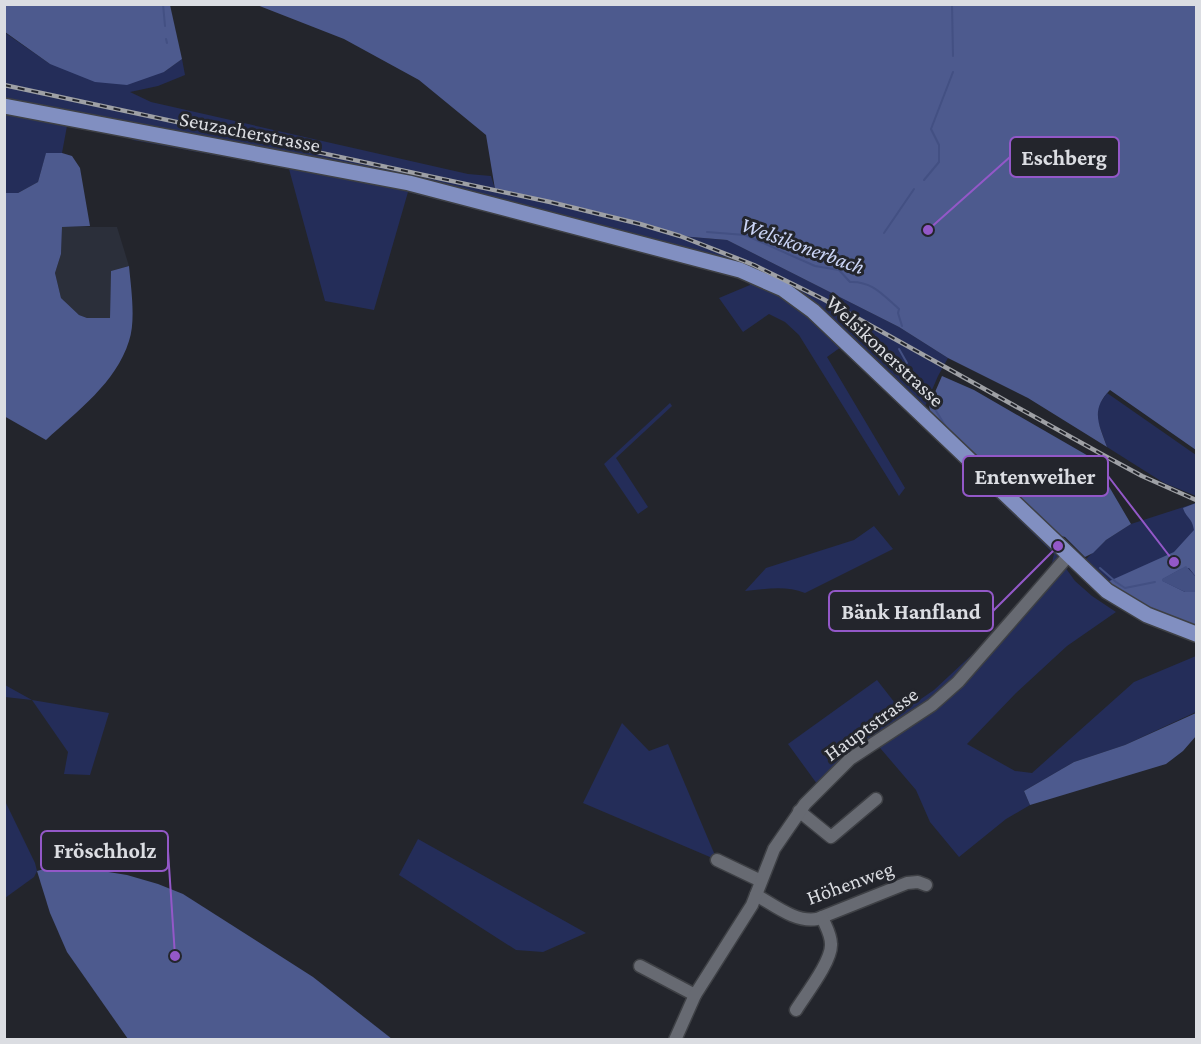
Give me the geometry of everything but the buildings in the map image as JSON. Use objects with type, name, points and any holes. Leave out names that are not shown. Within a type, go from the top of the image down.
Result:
[{"type":"main road","name":"Seuzacherstrasse","points":[[4,106],[410,183],[486,203]]},
{"type":"main road","name":"Welsikonerstrasse","points":[[486,203],[722,264],[755,275],[783,289],[827,323],[1097,583],[1130,607],[1159,621],[1197,634]]},
{"type":"street","name":"Hauptstrasse","points":[[675,1040],[695,995],[745,918],[774,849],[799,811],[850,759],[932,705],[958,682],[1068,556]]},
{"type":"street","points":[[799,811],[831,837],[876,798]]},
{"type":"street","points":[[717,860],[760,880]]},
{"type":"street","name":"Höhenweg","points":[[756,896],[803,920],[822,917],[907,883],[918,882],[926,885]]},
{"type":"street","points":[[796,1010],[831,950],[830,935],[822,917]]},
{"type":"street","points":[[640,966],[695,995]]},
{"type":"shaded area","points":[[5,5],[170,5],[182,59],[164,72],[127,85],[95,82],[50,64],[5,32]]},
{"type":"shaded area","points":[[257,5],[1196,5],[1196,450],[1110,390],[1098,411],[1099,424],[1107,447],[1028,398],[948,358],[899,327],[727,240],[680,236],[495,189],[486,135],[419,80],[344,39]]},
{"type":"shaded area","points":[[4,32],[50,64],[164,72],[182,59],[185,75],[158,86],[130,92],[151,102],[468,174],[491,176],[495,189],[680,236],[727,240],[899,327],[948,358],[920,418],[1049,545],[1075,581],[1116,612],[1067,646],[1016,693],[967,744],[1015,771],[1032,773],[1134,682],[1196,656],[1196,712],[1125,745],[1074,762],[1024,791],[1030,805],[1006,819],[959,857],[930,822],[916,790],[875,742],[820,788],[788,744],[877,680],[902,712],[934,690],[978,649],[982,653],[1052,563],[1054,554],[841,347],[827,357],[905,488],[899,496],[799,335],[785,322],[769,314],[743,332],[719,298],[750,285],[747,279],[408,192],[374,310],[325,301],[289,169],[133,140],[110,127],[5,106]]},
{"type":"shaded area","points":[[4,114],[67,126],[62,153],[46,154],[38,182],[18,193],[5,193]]},
{"type":"shaded area","points":[[46,153],[62,153],[72,156],[80,168],[90,226],[62,227],[61,254],[55,273],[61,298],[79,315],[87,318],[110,318],[111,271],[129,266],[133,314],[129,341],[115,370],[94,395],[46,440],[4,416],[5,193],[18,193],[38,182]]},
{"type":"shaded area","points":[[62,227],[117,227],[129,266],[111,271],[110,318],[87,318],[79,315],[61,298],[55,273],[61,254]]},
{"type":"shaded area","points":[[942,376],[974,390],[1104,465],[1104,478],[1131,524],[1085,557],[1065,537],[1054,534],[932,418],[929,406]]},
{"type":"shaded area","points":[[1107,393],[1196,455],[1196,496],[1164,483],[1107,447],[1098,422],[1098,406]]},
{"type":"shaded area","points":[[670,403],[672,406],[616,458],[648,507],[638,514],[604,464]]},
{"type":"shaded area","points":[[1196,503],[1196,629],[1116,591],[1085,560],[1106,540],[1131,524]]},
{"type":"shaded area","points":[[1196,503],[1196,577],[1189,568],[1181,569],[1163,581],[1185,592],[1196,592],[1196,629],[1175,623],[1105,583],[1174,552],[1194,530],[1183,508]]},
{"type":"shaded area","points":[[874,526],[893,549],[805,593],[783,588],[745,591],[766,568],[854,540]]},
{"type":"shaded area","points":[[1186,566],[1196,577],[1196,592],[1185,592],[1162,581],[1162,579]]},
{"type":"shaded area","points":[[5,685],[32,700],[5,697]]},
{"type":"shaded area","points":[[32,700],[109,713],[90,775],[64,774],[68,752]]},
{"type":"shaded area","points":[[1196,713],[1196,736],[1183,751],[1166,764],[1030,805],[1024,791],[1074,762],[1125,745]]},
{"type":"shaded area","points":[[622,723],[649,751],[668,744],[717,860],[583,803]]},
{"type":"shaded area","points":[[5,801],[37,871],[34,877],[5,898]]},
{"type":"shaded area","points":[[418,839],[586,933],[543,952],[516,950],[399,875]]},
{"type":"shaded area","points":[[55,866],[127,875],[183,894],[313,977],[392,1039],[128,1039],[67,952],[50,913],[37,871]]},
{"type":"waterway","points":[[163,4],[165,26]]},
{"type":"waterway","points":[[952,4],[953,56]]},
{"type":"waterway","points":[[166,39],[167,43]]},
{"type":"waterway","points":[[924,180],[939,162],[939,145],[931,129],[953,72]]},
{"type":"waterway","points":[[884,233],[914,189]]},
{"type":"waterway","name":"Welsikonerbach","points":[[707,232],[745,235],[815,266],[839,270],[850,282],[871,286],[888,299],[899,309],[902,326]]},
{"type":"waterway","name":"Welsikonerbach","points":[[899,349],[907,363]]},
{"type":"waterway","name":"Welsikonerbach","points":[[933,406],[946,427]]},
{"type":"waterway","name":"Welsikonerbach","points":[[1100,568],[1125,588],[1155,582]]},
{"type":"railway","points":[[4,85],[550,202],[680,236],[754,265],[823,299],[1142,476],[1196,500]]},
{"type":"place","name":"Eschberg","points":[[928,230]]},
{"type":"place","name":"Bänk Hanfland","points":[[1058,546]]},
{"type":"place","name":"Entenweiher","points":[[1174,562]]},
{"type":"place","name":"Fröschholz","points":[[175,956]]}]
